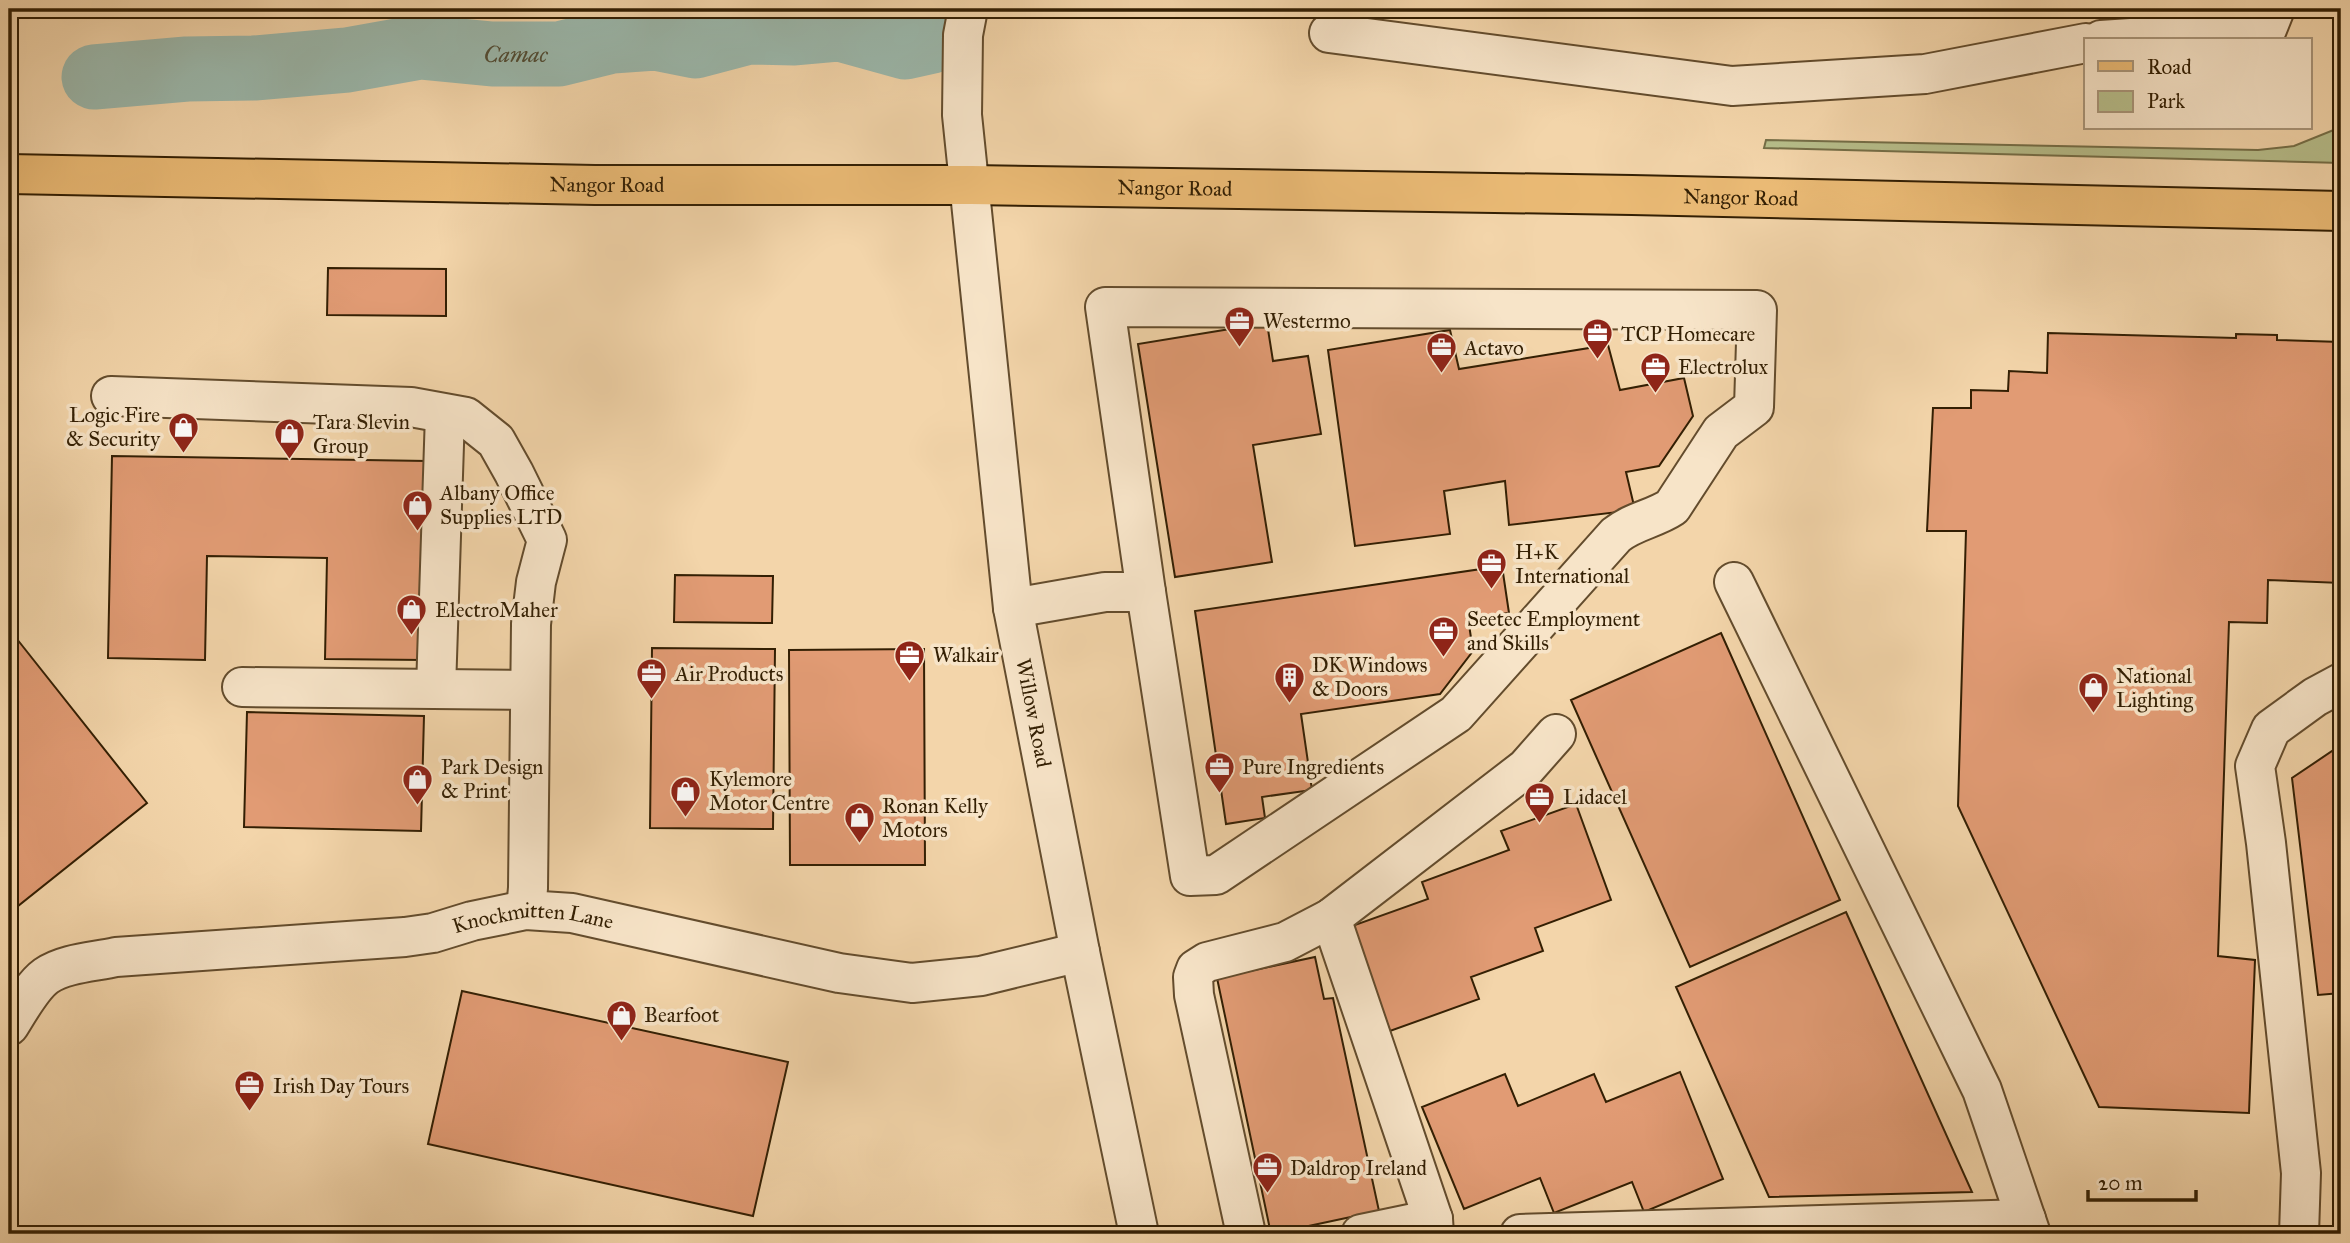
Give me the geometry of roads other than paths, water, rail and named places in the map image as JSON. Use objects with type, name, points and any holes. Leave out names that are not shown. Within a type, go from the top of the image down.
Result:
[{"type":"main road","name":"Nangor Road","points":[[9,174],[596,185],[971,185],[1632,195],[2341,211]]},
{"type":"street","points":[[2131,38],[2266,29],[2275,9]]},
{"type":"street","name":"Willow Road","points":[[965,22],[962,115],[1013,608],[1080,952],[1139,1234]]},
{"type":"street","points":[[1329,33],[1732,86],[1925,74],[2084,43]]},
{"type":"street","points":[[1105,307],[1757,310],[1754,407],[1721,432],[1672,508],[1628,526],[1616,535],[1456,714],[1216,875],[1190,876],[1146,592],[1105,307]]},
{"type":"street","points":[[111,396],[411,407],[466,417],[496,441],[547,540],[536,582],[531,624],[526,910]]},
{"type":"street","points":[[436,689],[445,414]]},
{"type":"street","points":[[1520,1234],[2028,1227],[1982,1090],[1734,582]]},
{"type":"street","points":[[1013,608],[1105,592],[1146,592]]},
{"type":"street","points":[[2299,1234],[2301,1174],[2271,880],[2255,766],[2271,729],[2315,696],[2341,684]]},
{"type":"street","points":[[242,687],[530,691]]},
{"type":"street","points":[[1246,1234],[1194,995],[1193,977],[1196,969],[1207,962],[1285,942],[1331,918],[1526,768],[1556,734]]},
{"type":"street","name":"Knockmitten Lane","points":[[9,1026],[45,976],[70,967],[116,957],[405,937],[433,933],[493,915],[526,910],[572,913],[839,973],[912,983],[981,976],[1080,952]]},
{"type":"street","points":[[1331,918],[1434,1227],[1361,1234]]},
{"type":"waterway","name":"Camac","points":[[94,77],[347,60],[420,47],[492,54],[559,54],[612,41],[655,38],[695,46],[748,32],[795,33],[840,29],[905,47],[932,41]]},
{"type":"place","name":"Westermo","points":[[1240,348]]},
{"type":"place","name":"TCP Homecare","points":[[1598,361]]},
{"type":"place","name":"Actavo","points":[[1441,375]]},
{"type":"place","name":"Electrolux","points":[[1655,394]]},
{"type":"place","name":"Logic Fire & Security","points":[[183,454]]},
{"type":"place","name":"Tara Slevin Group","points":[[290,461]]},
{"type":"place","name":"Albany Office Supplies LTD","points":[[417,532]]},
{"type":"place","name":"H+K International","points":[[1492,591]]},
{"type":"place","name":"ElectroMaher","points":[[412,637]]},
{"type":"place","name":"Seetec Employment and Skills","points":[[1444,658]]},
{"type":"place","name":"Walkair","points":[[910,682]]},
{"type":"place","name":"Air Products","points":[[652,701]]},
{"type":"place","name":"DK Windows & Doors","points":[[1289,704]]},
{"type":"place","name":"National Lighting","points":[[2093,715]]},
{"type":"place","name":"Pure Ingredients","points":[[1219,794]]},
{"type":"place","name":"Park Design & Print","points":[[418,806]]},
{"type":"place","name":"Kylemore Motor Centre","points":[[686,818]]},
{"type":"place","name":"Lidacel","points":[[1540,824]]},
{"type":"place","name":"Ronan Kelly Motors","points":[[859,845]]},
{"type":"place","name":"Bearfoot","points":[[621,1042]]},
{"type":"place","name":"Irish Day Tours","points":[[250,1113]]},
{"type":"place","name":"Daldrop Ireland","points":[[1267,1195]]}]
